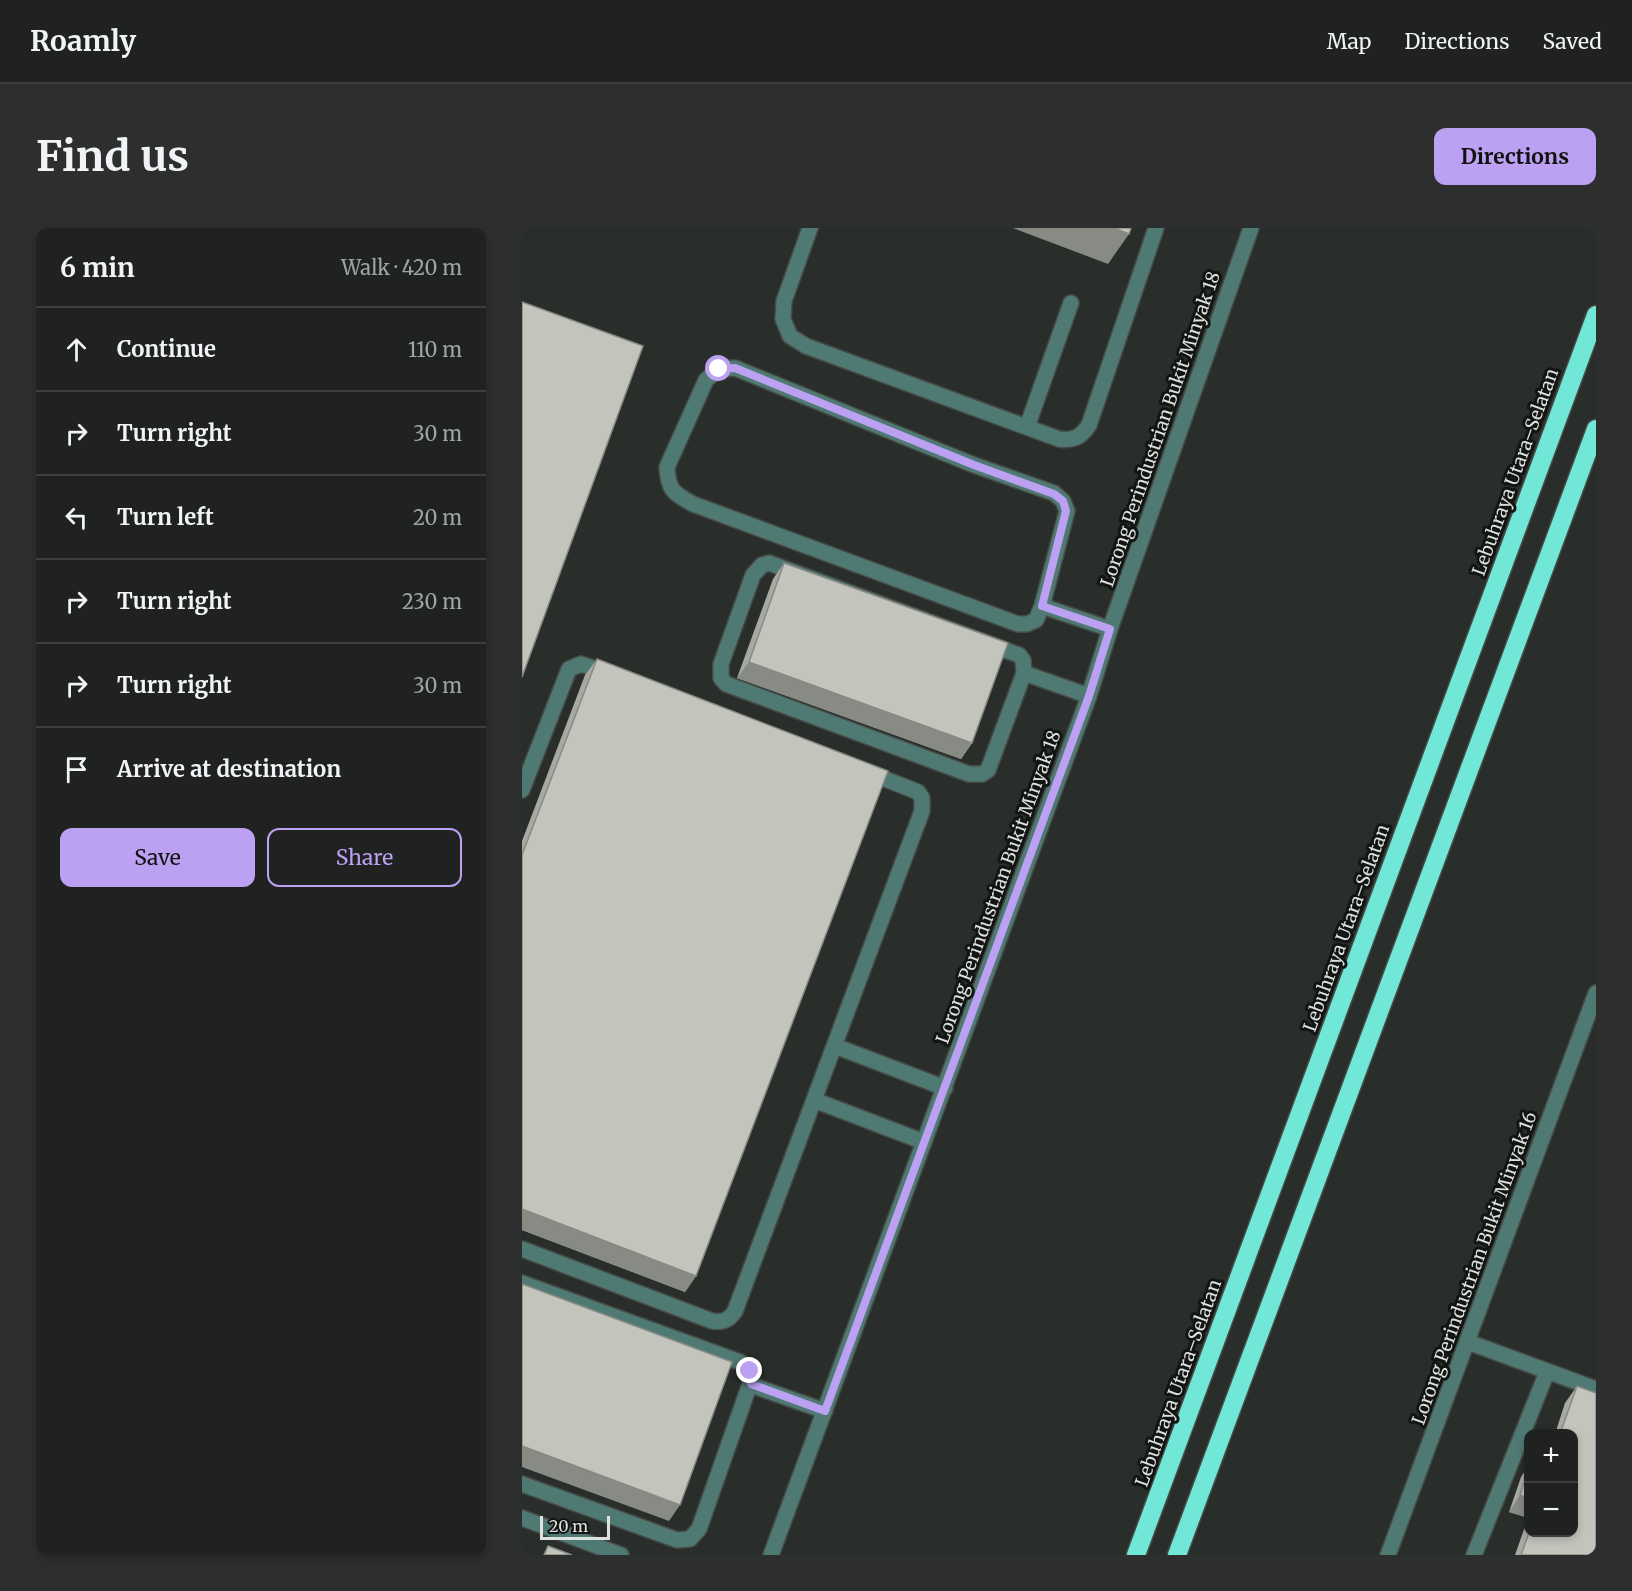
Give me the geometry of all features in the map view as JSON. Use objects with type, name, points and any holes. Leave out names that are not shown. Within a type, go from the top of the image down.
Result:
[{"type":"highway","name":"Lebuhraya Utara–Selatan","points":[[1136,1555],[1596,315]]},
{"type":"highway","points":[[1177,1555],[1596,429]]},
{"type":"street","points":[[810,228],[784,301],[783,319],[790,336],[806,346],[1059,440],[1071,440],[1082,435],[1089,425],[1156,228]]},
{"type":"street","name":"Lorong Perindustrian Bukit Minyak 18","points":[[771,1555],[1089,696],[1110,629],[1251,228]]},
{"type":"street","points":[[1027,427],[1071,303]]},
{"type":"street","points":[[735,368],[974,465],[1054,494],[1063,501],[1066,511],[1042,606],[1036,620],[1028,624],[1018,624],[693,504],[675,494],[667,482],[667,467],[706,380],[719,369],[735,368]]},
{"type":"street","points":[[769,563],[1013,651],[1023,660],[1024,673],[991,764],[982,774],[976,775],[732,687],[721,678],[720,671],[753,575],[762,565],[769,563]]},
{"type":"street","points":[[1042,606],[1110,629]]},
{"type":"street","points":[[522,790],[568,669],[581,664],[621,678]]},
{"type":"street","points":[[1024,673],[1089,696]]},
{"type":"street","points":[[522,1249],[712,1321],[726,1321],[735,1311],[924,804],[922,798],[912,789],[856,767]]},
{"type":"street","name":"Lorong Perindustrian Bukit Minyak 16","points":[[1388,1555],[1596,993]]},
{"type":"street","points":[[835,1046],[945,1088]]},
{"type":"street","points":[[814,1100],[924,1142]]},
{"type":"street","points":[[522,1283],[740,1362],[750,1371],[751,1384],[699,1529],[690,1539],[677,1540],[522,1484]]},
{"type":"street","points":[[1468,1342],[1596,1389]]},
{"type":"street","points":[[1474,1555],[1547,1372]]},
{"type":"street","points":[[751,1384],[825,1411]]},
{"type":"street","points":[[522,1518],[621,1555]]},
{"type":"building","points":[[1114,228],[1131,228],[1129,234]]},
{"type":"building","points":[[522,302],[643,346],[522,677]]},
{"type":"building","points":[[784,563],[1008,643],[972,743],[749,662]]},
{"type":"building","points":[[597,659],[888,771],[696,1276],[522,1209],[522,855]]},
{"type":"building","points":[[522,1284],[732,1362],[680,1505],[522,1446]]},
{"type":"building","points":[[1577,1386],[1596,1393],[1596,1555],[1521,1555],[1528,1537],[1578,1537],[1578,1429],[1562,1429]]},
{"type":"building","points":[[1524,1483],[1524,1496],[1520,1495]]},
{"type":"building","points":[[548,1546],[572,1555],[544,1555]]},
{"type":"route","points":[[719,369],[735,368],[974,465],[1054,494],[1063,501],[1066,511],[1042,606],[1110,629],[1089,696],[825,1411],[751,1384],[750,1371]]}]
